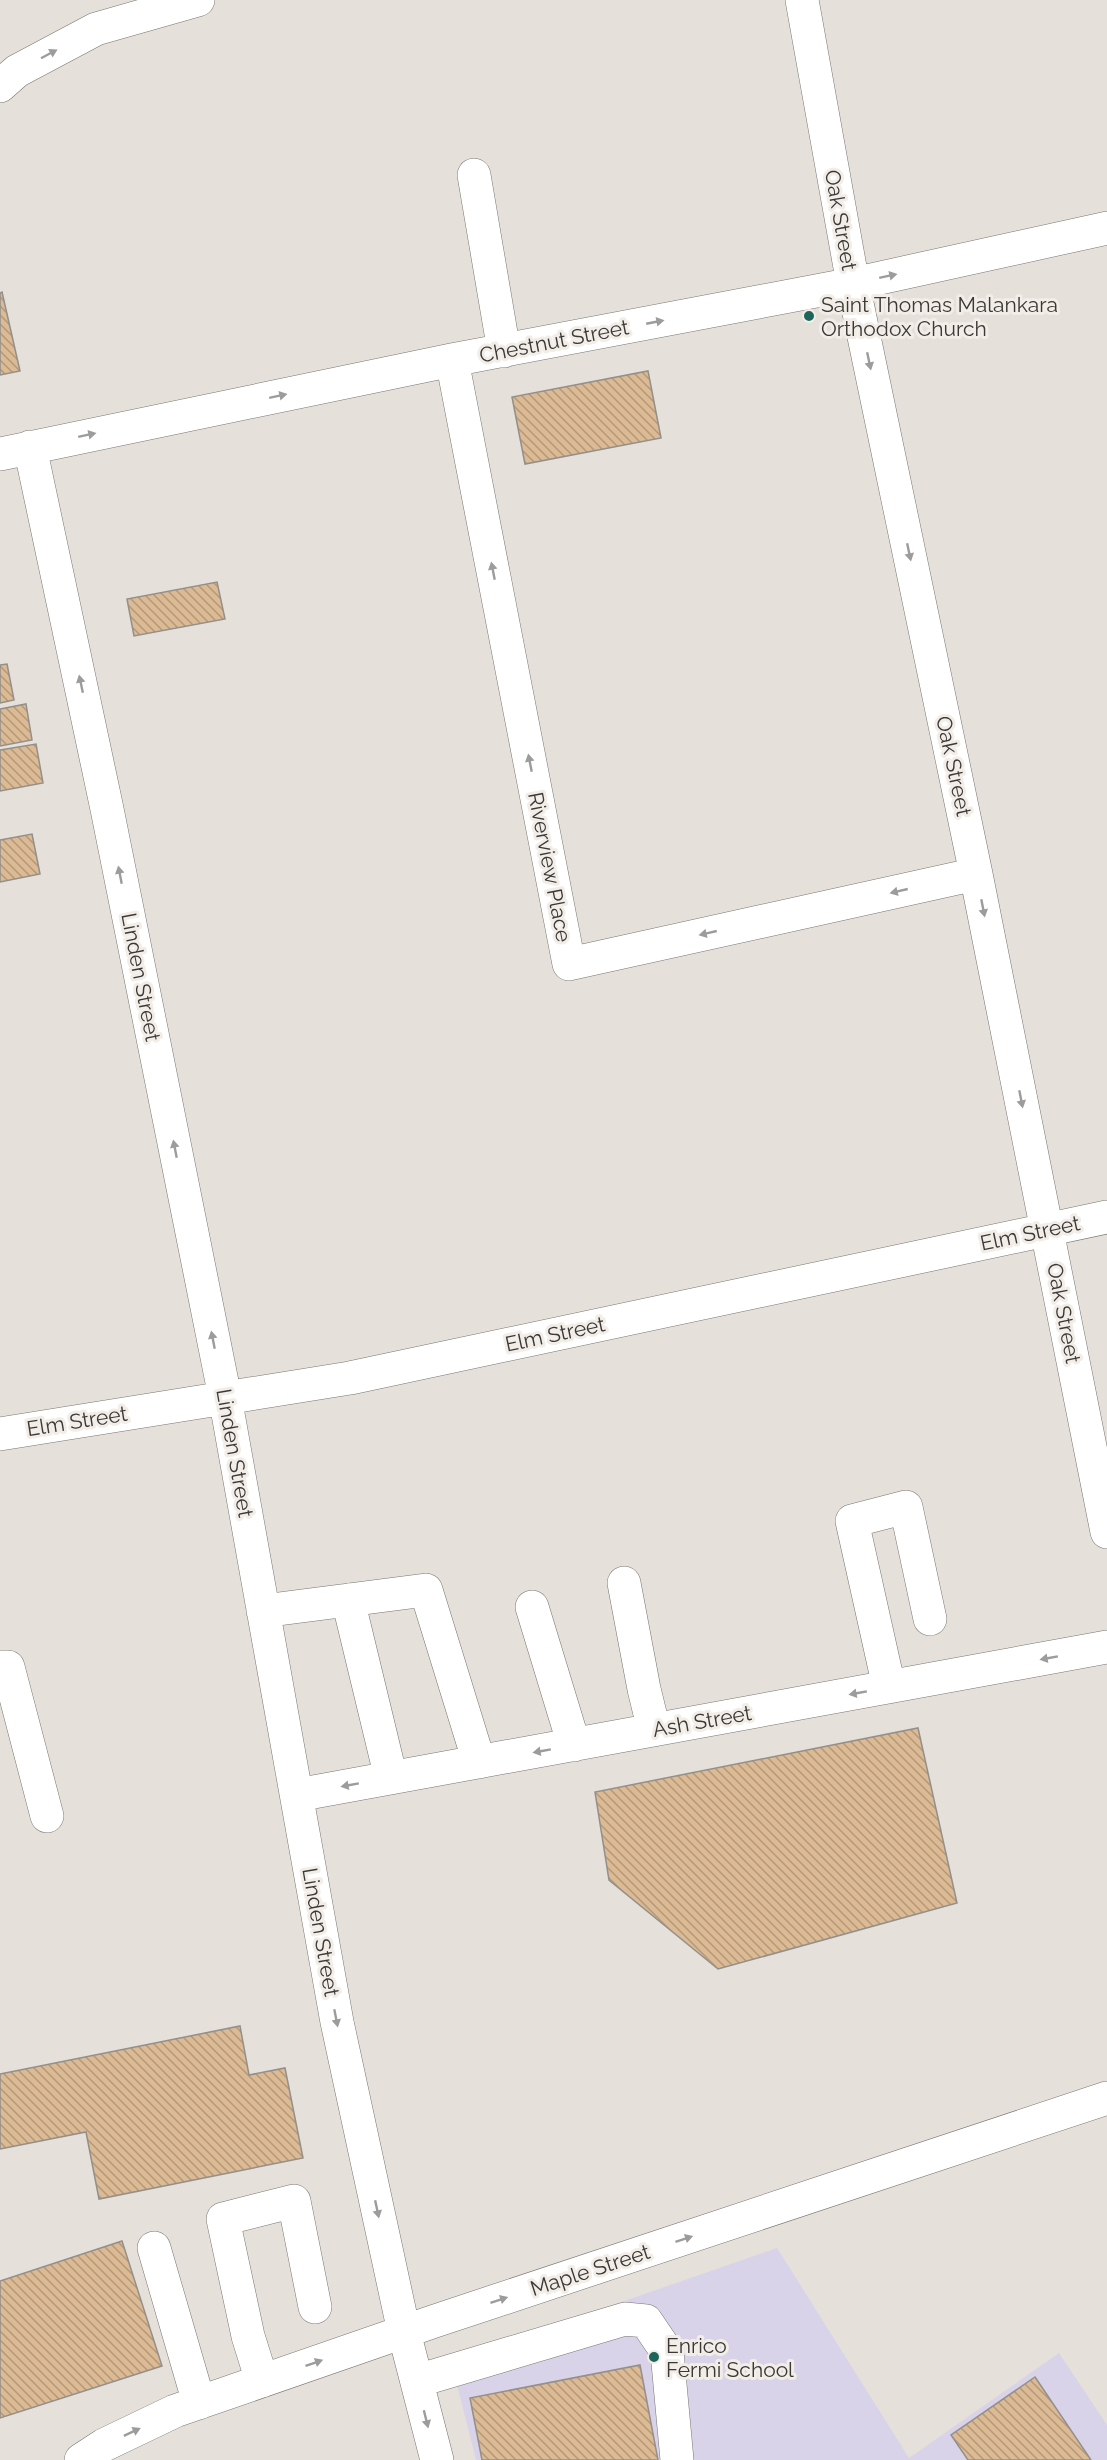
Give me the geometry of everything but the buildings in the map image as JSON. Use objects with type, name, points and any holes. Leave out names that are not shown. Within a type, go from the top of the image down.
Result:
[{"type":"street","points":[[0,86],[17,71],[96,29],[198,0]]},
{"type":"street","name":"Oak Street","points":[[802,0],[853,284],[976,874],[1107,1532]]},
{"type":"street","points":[[474,175],[504,351]]},
{"type":"street","name":"Chestnut Street","points":[[15,450],[452,360],[853,284],[1107,228]]},
{"type":"street","name":"Riverview Place","points":[[452,360],[569,964],[976,874]]},
{"type":"street","name":"Linden Street","points":[[15,450],[107,809],[225,1397],[337,2022],[404,2332],[437,2460]]},
{"type":"street","name":"Elm Street","points":[[0,1434],[350,1378],[1107,1217]]},
{"type":"street","points":[[889,1687],[852,1521],[906,1508],[930,1619]]},
{"type":"street","points":[[624,1583],[654,1730]]},
{"type":"street","points":[[263,1611],[426,1590],[479,1762]]},
{"type":"street","points":[[348,1600],[391,1778]]},
{"type":"street","points":[[532,1607],[574,1745]]},
{"type":"street","name":"Ash Street","points":[[297,1795],[1107,1647]]},
{"type":"street","points":[[0,1667],[9,1667],[47,1816]]},
{"type":"street","name":"Maple Street","points":[[81,2460],[104,2445],[175,2411],[404,2332],[1107,2098]]},
{"type":"street","points":[[262,2381],[248,2336],[223,2219],[294,2201],[315,2307]]},
{"type":"street","points":[[154,2248],[199,2403]]},
{"type":"street","points":[[417,2381],[625,2319],[646,2321],[667,2352],[677,2460]]},
{"type":"shaded area","name":"Enrico Fermi School","points":[[777,2248],[909,2458],[1059,2353],[1107,2425],[1107,2460],[476,2460],[451,2361]]},
{"type":"place","name":"Saint Thomas Malankara Orthodox Church","points":[[809,316]]},
{"type":"place","name":"Enrico Fermi School","points":[[654,2357]]}]
